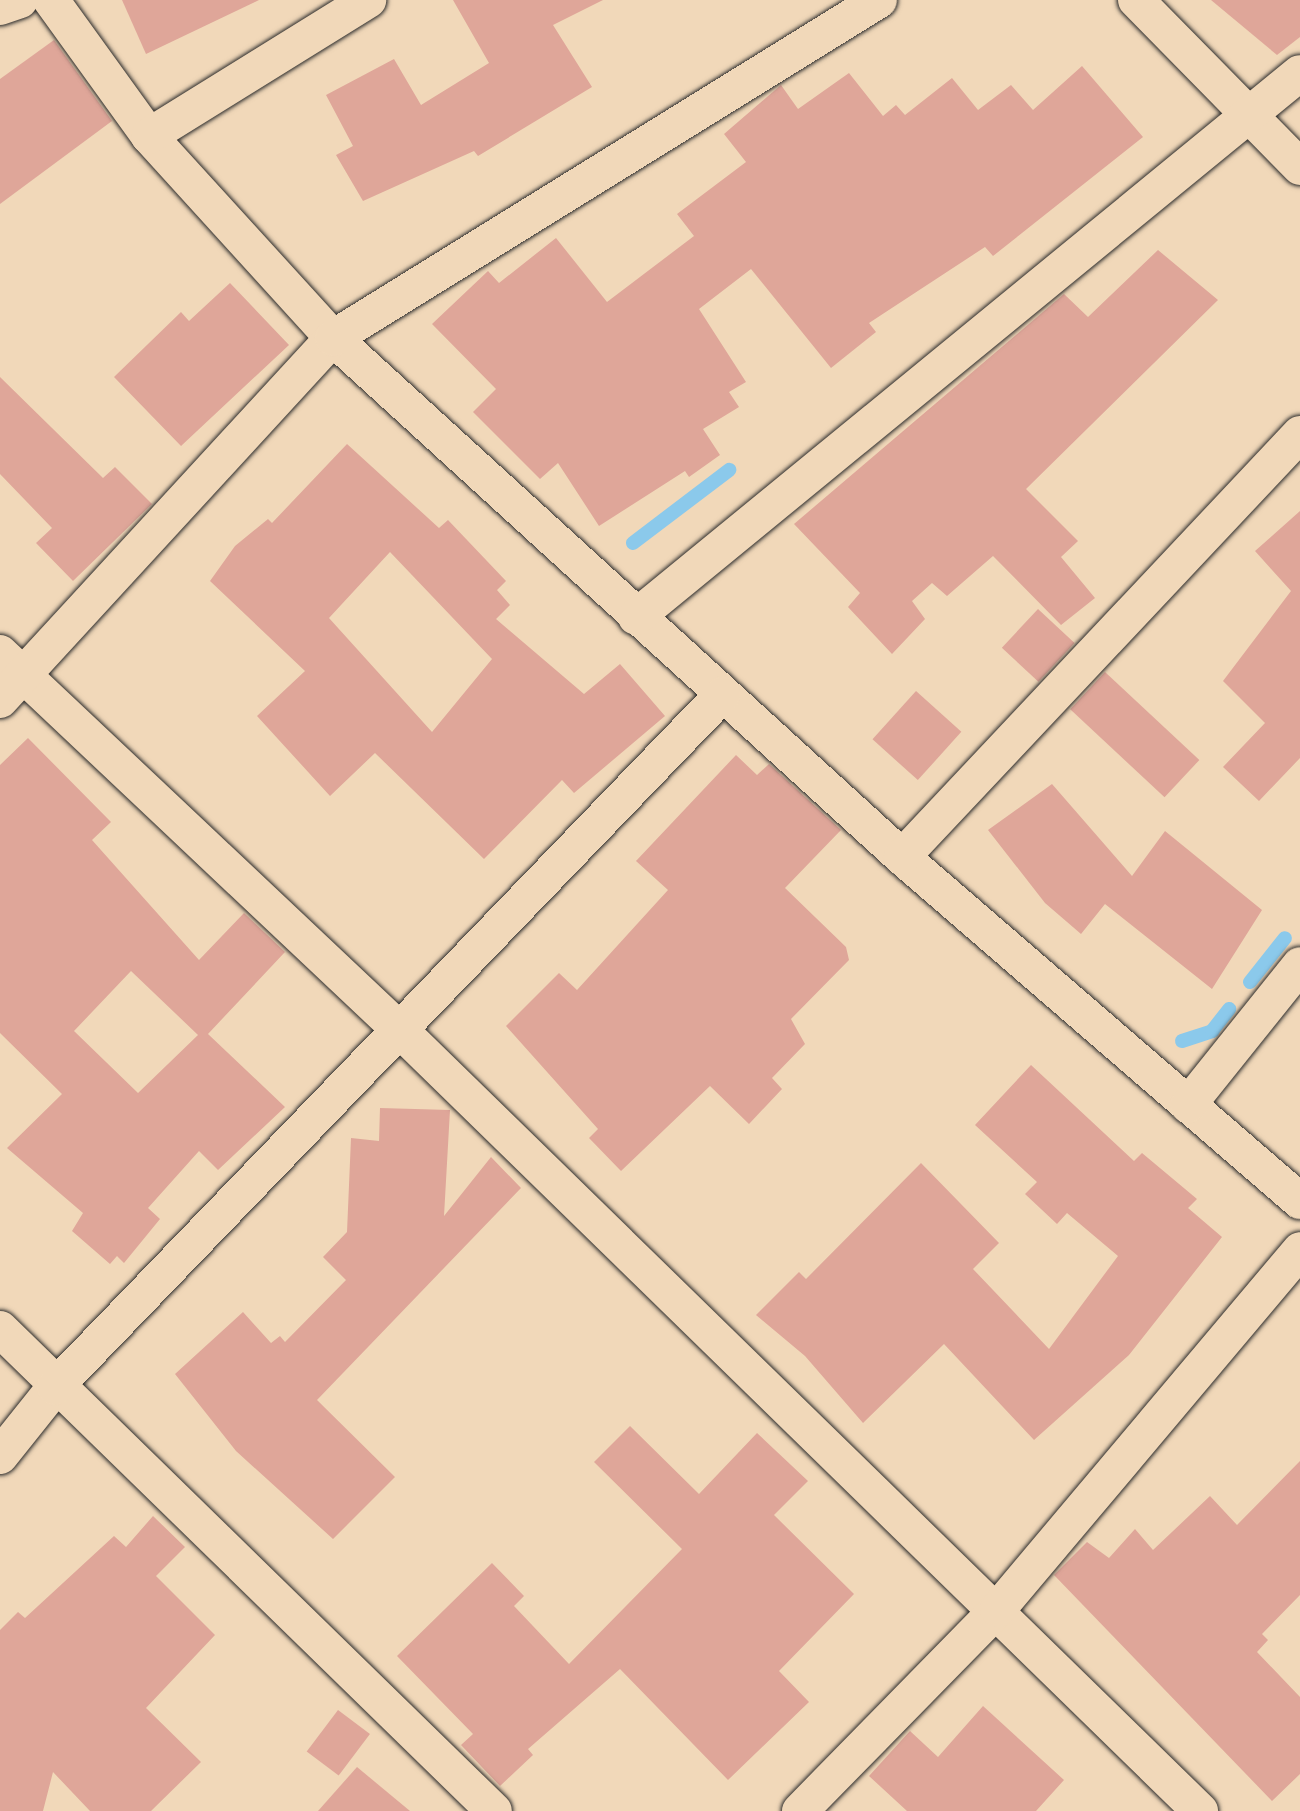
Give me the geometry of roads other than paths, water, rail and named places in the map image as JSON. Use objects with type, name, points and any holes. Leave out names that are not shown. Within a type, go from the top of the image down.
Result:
[{"type":"street","points":[[0,7],[20,0]]},
{"type":"street","points":[[51,0],[149,136],[333,338],[902,857],[1300,1201]]},
{"type":"street","points":[[149,136],[368,0]]},
{"type":"street","points":[[879,0],[333,338],[7,677],[403,1033],[998,1609],[1200,1811]]},
{"type":"street","points":[[1136,0],[1300,167]]},
{"type":"street","points":[[636,617],[1300,73]]},
{"type":"street","points":[[902,857],[1300,434]]},
{"type":"street","points":[[0,1456],[55,1387],[403,1033],[722,695]]},
{"type":"street","points":[[1188,1105],[1300,965]]},
{"type":"street","points":[[800,1811],[998,1609],[1300,1250]]},
{"type":"street","points":[[0,1329],[55,1387],[494,1811]]},
{"type":"waterway","points":[[633,543],[729,470]]},
{"type":"waterway","points":[[1250,982],[1285,938]]},
{"type":"waterway","points":[[1182,1041],[1212,1031],[1229,1009]]}]
